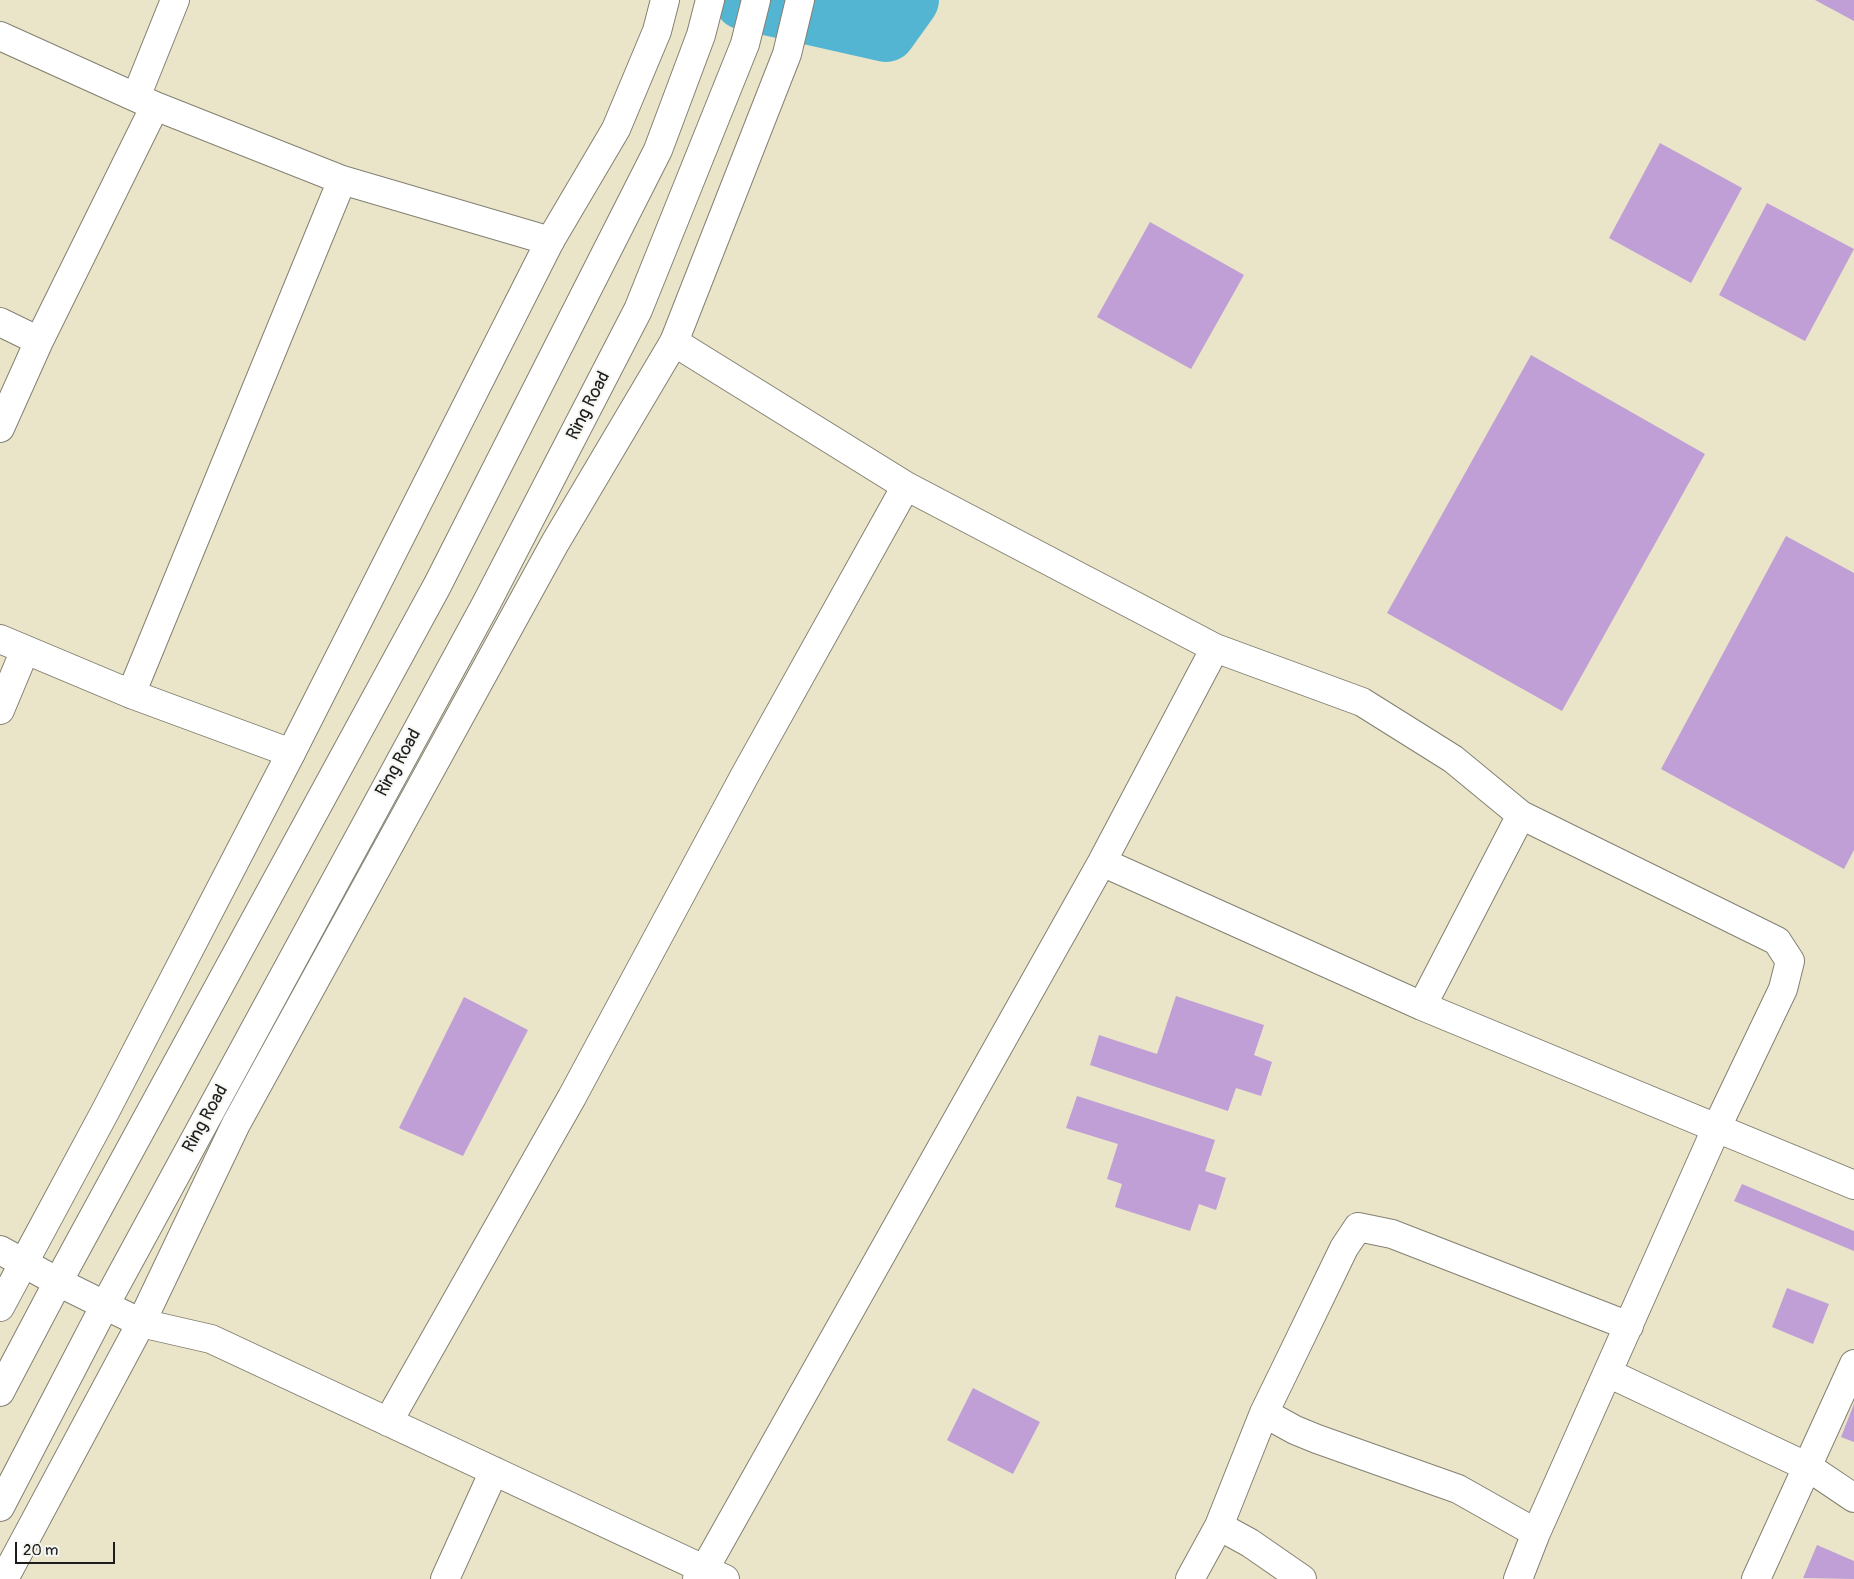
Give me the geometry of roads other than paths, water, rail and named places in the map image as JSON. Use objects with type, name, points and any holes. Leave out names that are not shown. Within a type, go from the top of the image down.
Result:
[{"type":"main road","points":[[0,428],[146,101],[175,0]]},
{"type":"main road","points":[[0,1307],[12,1256],[106,1110],[291,753],[550,241],[616,129],[658,31],[665,0]]},
{"type":"main road","points":[[0,1392],[437,586],[658,150],[701,35],[710,0]]},
{"type":"main road","name":"Ring Road","points":[[0,1508],[105,1305],[486,604],[638,310],[745,44],[756,0]]},
{"type":"main road","points":[[4,1579],[141,1323],[236,1124],[556,542],[674,342],[787,54],[800,0]]},
{"type":"main road","points":[[0,36],[146,101],[342,180],[550,241]]},
{"type":"main road","points":[[131,694],[342,180]]},
{"type":"main road","points":[[0,322],[39,341]]},
{"type":"main road","points":[[674,342],[906,486],[1215,648],[1362,702],[1453,759],[1521,815],[1777,941],[1786,954],[1790,961],[1783,989],[1716,1129],[1536,1533],[1518,1579]]},
{"type":"main road","points":[[388,1422],[572,1097],[745,775],[906,486]]},
{"type":"main road","points":[[0,639],[131,694],[291,753]]},
{"type":"main road","points":[[12,1256],[58,1282],[141,1323],[211,1339],[494,1471],[709,1576],[1102,862],[1215,648]]},
{"type":"main road","points":[[0,710],[25,650]]},
{"type":"main road","points":[[1422,1006],[1521,815]]},
{"type":"main road","points":[[1102,862],[1422,1006],[1854,1185]]},
{"type":"main road","points":[[1190,1579],[1219,1526],[1264,1413],[1344,1248],[1358,1227],[1392,1234],[1629,1326]]},
{"type":"main road","points":[[1756,1579],[1854,1364]]},
{"type":"main road","points":[[1608,1373],[1808,1467],[1854,1498]]},
{"type":"main road","points":[[1264,1413],[1295,1430],[1317,1439],[1458,1489],[1536,1533]]},
{"type":"main road","points":[[445,1579],[494,1471]]},
{"type":"main road","points":[[1219,1526],[1250,1542],[1302,1579]]},
{"type":"waterway","points":[[744,0],[886,32],[909,0]]}]
